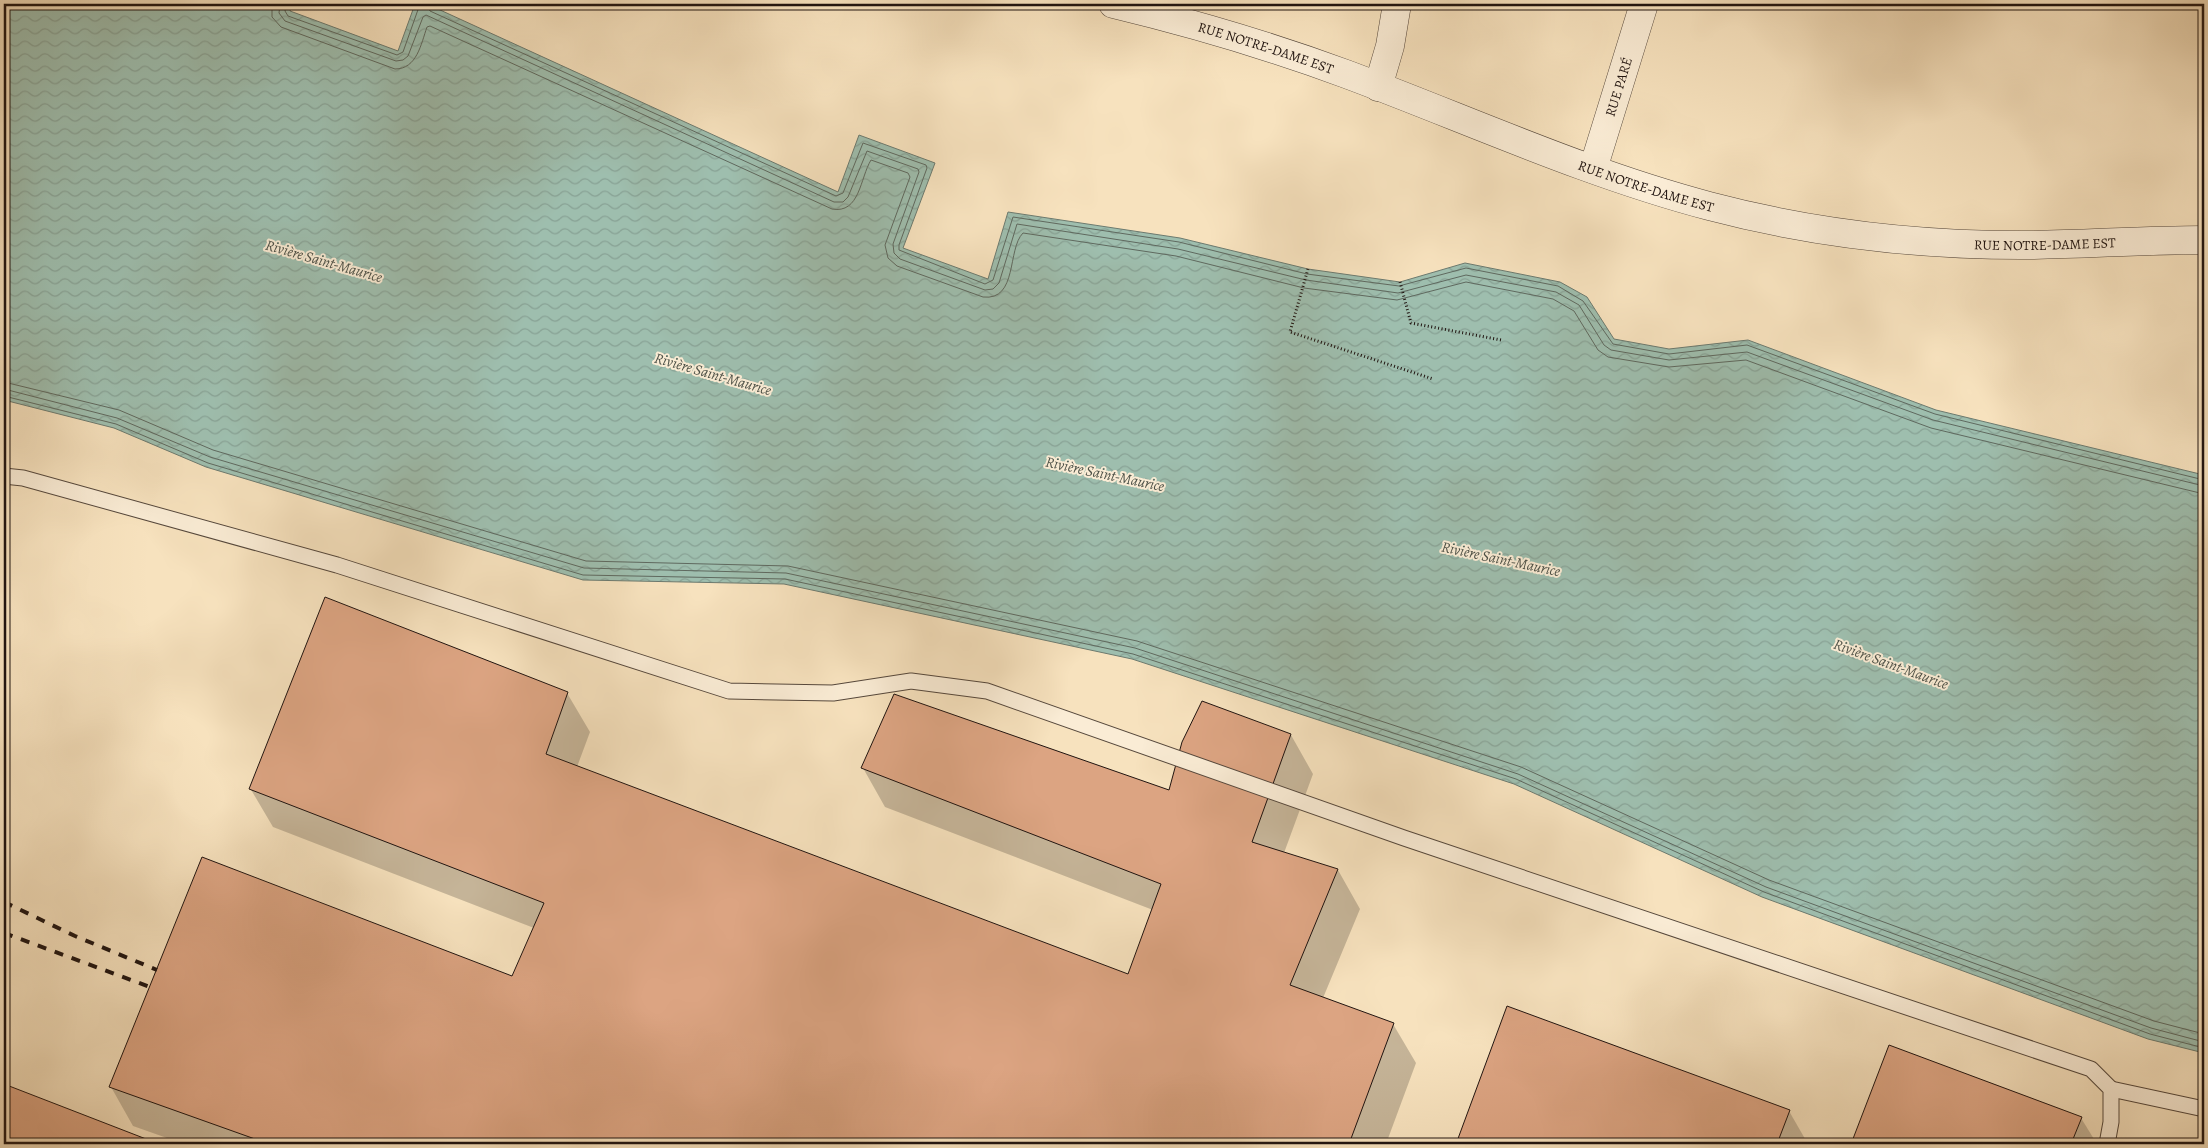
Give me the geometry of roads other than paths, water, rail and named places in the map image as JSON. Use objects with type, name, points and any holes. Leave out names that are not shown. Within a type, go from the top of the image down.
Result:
[{"type":"street","name":"RUE NOTRE-DAME EST","points":[[1113,4],[1223,32],[1378,87],[1593,169],[1709,206],[1773,221],[1873,237],[1932,243],[2033,245],[2204,240]]},
{"type":"street","points":[[1378,87],[1390,46],[1397,4]]},
{"type":"street","name":"RUE PARÉ","points":[[1593,169],[1644,4]]},
{"type":"lane","points":[[4,476],[23,478],[337,565],[729,691],[833,692],[911,681],[987,691],[1404,838],[2091,1068],[2111,1089],[2204,1109]]},
{"type":"lane","points":[[2107,1144],[2111,1122],[2111,1089]]},
{"type":"water","name":"Rivière Saint-Maurice","points":[[4,4],[292,4],[290,11],[398,51],[415,4],[427,4],[838,192],[859,135],[935,163],[903,248],[988,279],[1008,212],[1180,238],[1308,269],[1400,282],[1465,263],[1560,282],[1587,297],[1614,339],[1669,349],[1748,340],[1936,410],[2204,475],[2204,1053],[2148,1039],[1762,897],[1514,784],[1132,659],[784,584],[583,580],[206,467],[114,428],[4,400]]},
{"type":"railway","points":[[4,902],[75,936],[157,970]]},
{"type":"railway","points":[[4,933],[150,987]]}]
